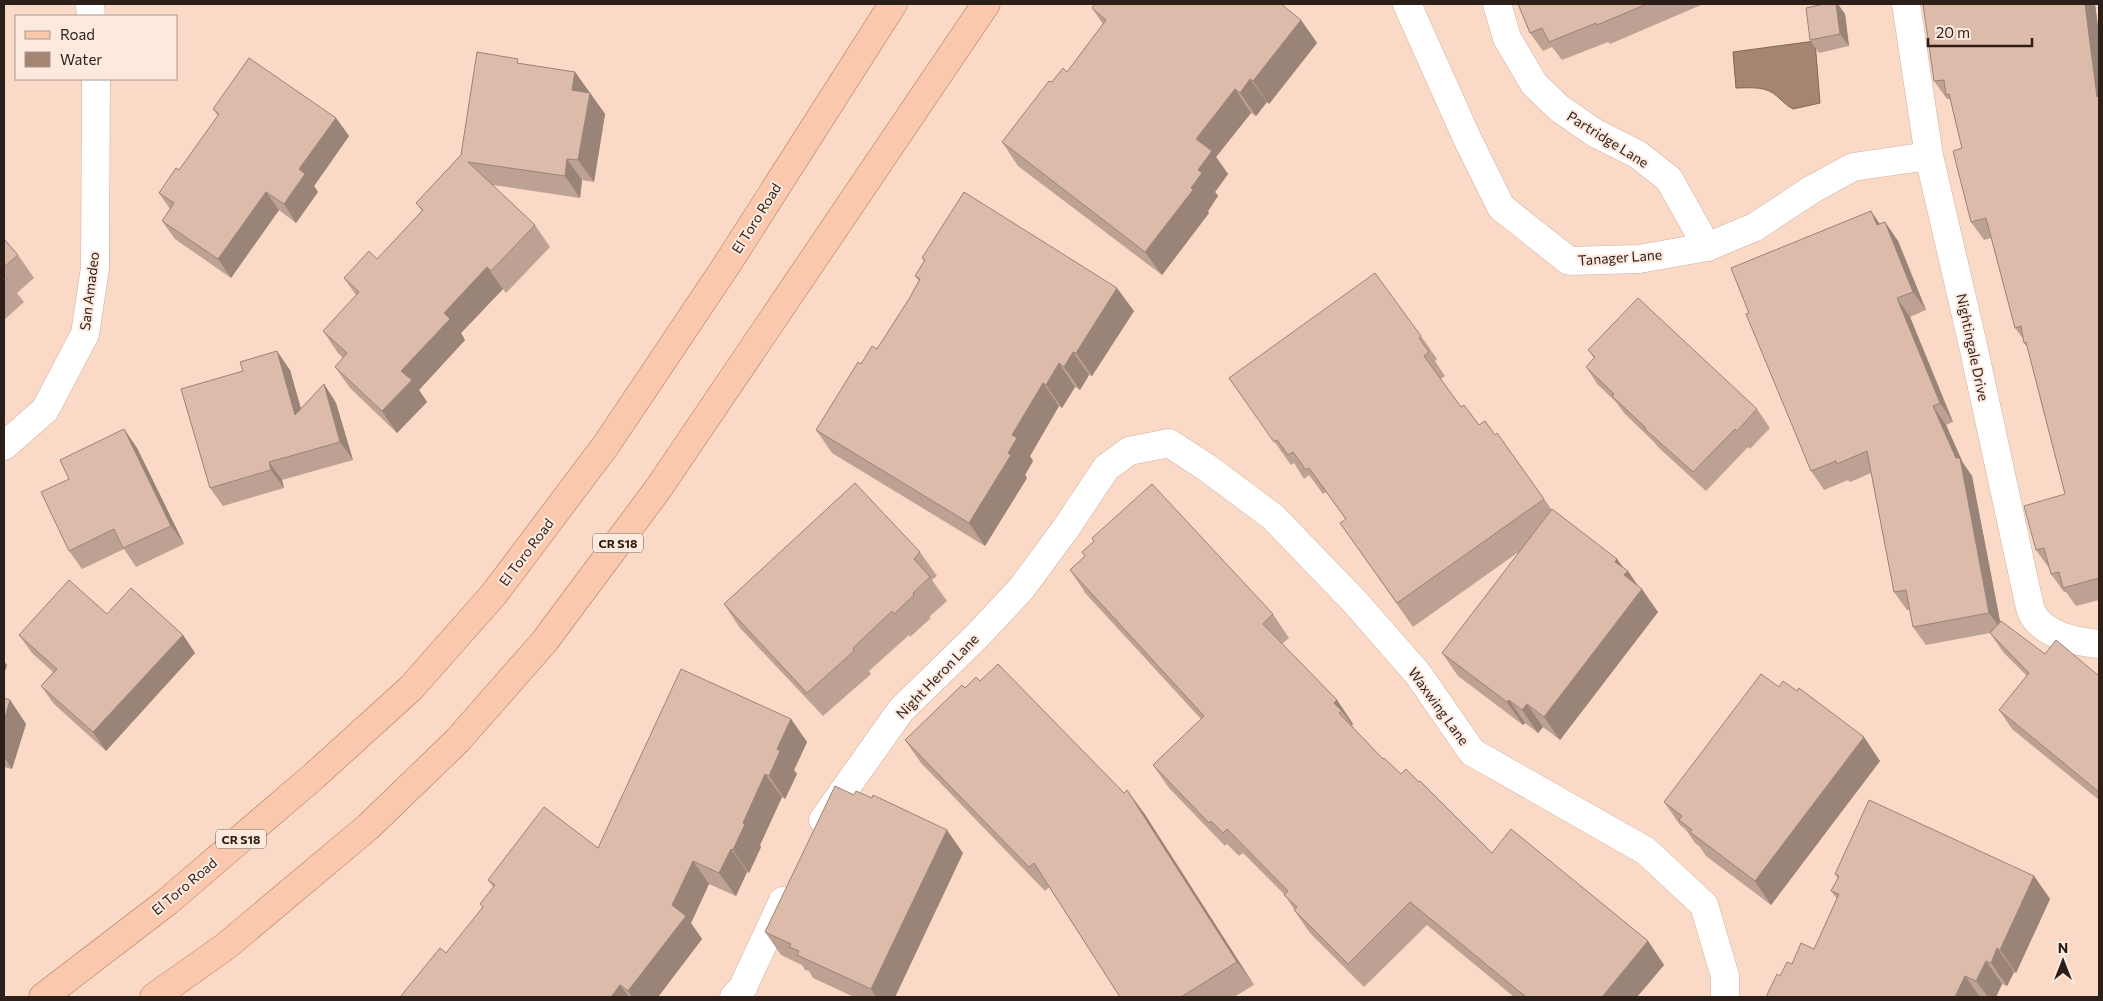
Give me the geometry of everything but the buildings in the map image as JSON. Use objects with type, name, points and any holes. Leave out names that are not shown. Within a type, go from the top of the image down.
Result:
[{"type":"main road","name":"El Toro Road","points":[[43,997],[167,902],[314,776],[411,688],[494,594],[617,429],[726,266],[893,4]]},
{"type":"main road","name":"CR S18","points":[[154,997],[226,946],[368,827],[457,741],[544,642],[658,489],[986,4]]},
{"type":"street","name":"Tanager Lane","points":[[1407,4],[1466,136],[1501,207],[1570,261],[1639,259],[1707,247],[1755,227],[1811,190],[1853,168],[1929,156]]},
{"type":"street","name":"Partridge Lane","points":[[1498,4],[1507,38],[1534,84],[1559,108],[1595,133],[1637,154],[1669,179],[1707,247]]},
{"type":"street","name":"Nightingale Drive","points":[[1906,4],[1929,156],[1972,341],[2029,603],[2034,618],[2048,630],[2076,642],[2099,644]]},
{"type":"street","name":"San Amadeo","points":[[4,446],[45,410],[85,334],[95,268],[96,80]]},
{"type":"street","name":"Night Heron Lane","points":[[810,844],[819,826],[901,710],[976,637],[1021,589],[1064,531],[1106,468],[1129,451],[1169,443],[1206,467]]},
{"type":"street","name":"Waxwing Lane","points":[[1206,467],[1273,517],[1356,603],[1418,674],[1472,752],[1646,852],[1704,905],[1725,976],[1725,997]]},
{"type":"street","points":[[734,997],[743,987],[794,879]]},
{"type":"water","points":[[1815,41],[1820,103],[1793,109],[1773,93],[1764,89],[1736,88],[1733,52]]}]
